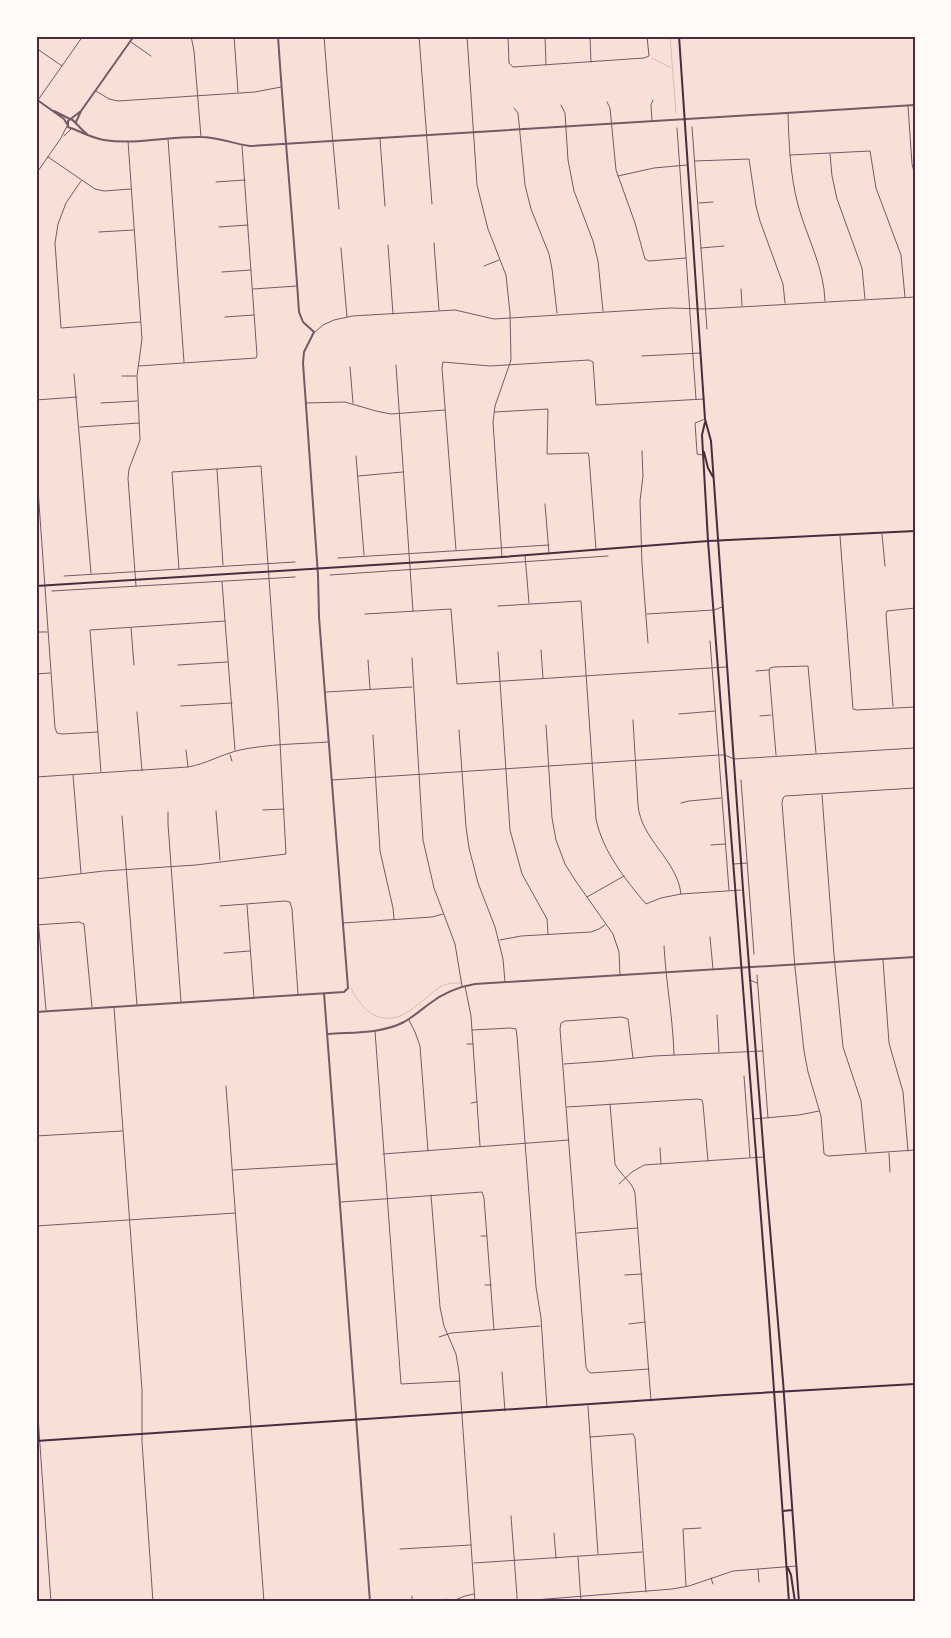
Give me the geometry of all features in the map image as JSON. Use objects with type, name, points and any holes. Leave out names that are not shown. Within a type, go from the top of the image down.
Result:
[{"type":"main road","points":[[679,36],[704,399],[705,419],[702,435],[708,541],[789,1602]]},
{"type":"main road","points":[[705,419],[711,439],[743,890],[784,1392],[799,1602]]},
{"type":"main road","points":[[703,448],[709,473],[714,477]]},
{"type":"main road","points":[[36,586],[502,557],[708,541],[915,531]]},
{"type":"main road","points":[[36,1441],[915,1384]]},
{"type":"main road","points":[[783,1511],[792,1510]]},
{"type":"main road","points":[[787,1567],[792,1575],[795,1602]]},
{"type":"street","points":[[83,36],[37,99],[67,125],[80,133],[102,140],[128,141],[201,137],[254,146],[915,105]]},
{"type":"street","points":[[61,138],[76,123],[81,111],[134,36]]},
{"type":"street","points":[[191,36],[194,51],[201,137]]},
{"type":"street","points":[[234,36],[238,93]]},
{"type":"street","points":[[278,36],[299,312],[304,322],[314,332]]},
{"type":"street","points":[[324,36],[329,113],[339,209]]},
{"type":"street","points":[[419,36],[432,204]]},
{"type":"street","points":[[467,36],[473,132],[480,198],[488,229],[506,275],[508,287],[512,349],[510,365],[494,412],[493,432],[502,557]]},
{"type":"street","points":[[508,36],[510,66],[513,67],[647,57],[649,56],[648,36]]},
{"type":"street","points":[[544,36],[546,65]]},
{"type":"street","points":[[590,36],[592,62]]},
{"type":"street","points":[[130,41],[151,56]]},
{"type":"street","points":[[36,48],[62,66]]},
{"type":"street","points":[[96,90],[115,101],[238,93],[281,87]]},
{"type":"street","points":[[652,121],[651,105],[653,100]]},
{"type":"street","points":[[607,102],[610,108],[614,157],[618,176],[637,228],[645,259],[649,261],[686,258]]},
{"type":"street","points":[[561,105],[565,113],[568,160],[574,191],[593,241],[598,261],[603,312]]},
{"type":"street","points":[[908,105],[915,176]]},
{"type":"street","points":[[514,108],[518,113],[525,185],[531,209],[552,268],[557,315]]},
{"type":"street","points":[[53,111],[71,119],[87,135]]},
{"type":"street","points":[[36,174],[61,138],[71,119],[81,111]]},
{"type":"street","points":[[788,112],[794,188],[804,225],[823,276],[825,302]]},
{"type":"street","points":[[676,128],[696,399]]},
{"type":"street","points":[[692,128],[706,329]]},
{"type":"street","points":[[168,138],[184,363]]},
{"type":"street","points":[[380,138],[385,206]]},
{"type":"street","points":[[128,141],[142,339],[136,376],[140,440],[129,469],[128,478],[136,586]]},
{"type":"street","points":[[138,366],[256,358],[253,289],[242,145]]},
{"type":"street","points":[[790,155],[870,151],[876,188],[901,255],[905,297]]},
{"type":"street","points":[[830,153],[837,199],[862,268],[866,300]]},
{"type":"street","points":[[48,157],[90,187],[104,191],[132,189]]},
{"type":"street","points":[[695,161],[749,159],[756,206],[783,284],[785,304]]},
{"type":"street","points":[[618,176],[644,169],[688,165]]},
{"type":"street","points":[[216,182],[245,180]]},
{"type":"street","points":[[81,181],[66,203],[58,224],[55,243],[62,328],[141,322]]},
{"type":"street","points":[[698,204],[713,202]]},
{"type":"street","points":[[219,227],[248,225]]},
{"type":"street","points":[[100,232],[135,230]]},
{"type":"street","points":[[434,243],[439,311]]},
{"type":"street","points":[[388,244],[393,314]]},
{"type":"street","points":[[701,248],[724,246]]},
{"type":"street","points":[[342,248],[347,317]]},
{"type":"street","points":[[484,266],[500,259]]},
{"type":"street","points":[[222,272],[251,270]]},
{"type":"street","points":[[253,289],[298,286]]},
{"type":"street","points":[[741,289],[742,307]]},
{"type":"street","points":[[36,1012],[344,992],[346,990],[348,985],[319,617],[318,568],[303,363],[304,352],[314,332],[329,322],[347,317],[439,311],[461,311],[494,319],[671,308],[705,309],[915,297]]},
{"type":"street","points":[[225,317],[254,315]]},
{"type":"street","points":[[642,356],[701,353]]},
{"type":"street","points":[[456,550],[443,362],[478,366],[589,360],[593,362],[596,405],[704,399]]},
{"type":"street","points":[[396,365],[414,611]]},
{"type":"street","points":[[350,367],[352,404]]},
{"type":"street","points":[[74,374],[91,574]]},
{"type":"street","points":[[122,376],[136,376]]},
{"type":"street","points":[[36,400],[77,397]]},
{"type":"street","points":[[100,403],[138,401]]},
{"type":"street","points":[[306,404],[336,401],[391,414],[446,410]]},
{"type":"street","points":[[494,412],[548,409],[547,454],[588,453],[596,549]]},
{"type":"street","points":[[703,455],[697,452],[695,423],[705,419]]},
{"type":"street","points":[[80,427],[140,423]]},
{"type":"street","points":[[642,450],[643,476],[640,500],[648,643]]},
{"type":"street","points":[[356,456],[364,556]]},
{"type":"street","points":[[36,461],[57,733],[98,732]]},
{"type":"street","points":[[36,879],[286,854],[278,705],[261,466],[172,472],[179,569]]},
{"type":"street","points":[[218,469],[223,566]]},
{"type":"street","points":[[358,476],[404,472]]},
{"type":"street","points":[[545,504],[549,553]]},
{"type":"street","points":[[882,533],[885,566]]},
{"type":"street","points":[[840,535],[853,709],[915,707]]},
{"type":"street","points":[[338,558],[549,545]]},
{"type":"street","points":[[526,555],[529,604]]},
{"type":"street","points":[[330,574],[608,556]]},
{"type":"street","points":[[64,576],[295,562]]},
{"type":"street","points":[[52,591],[295,577]]},
{"type":"street","points":[[222,581],[235,751]]},
{"type":"street","points":[[498,606],[581,601],[595,812],[598,831],[607,852],[646,904],[669,896],[682,894],[743,890]]},
{"type":"street","points":[[646,614],[714,610],[723,607]]},
{"type":"street","points":[[893,708],[886,614],[887,611],[915,608]]},
{"type":"street","points":[[365,614],[451,609],[456,684],[727,667]]},
{"type":"street","points":[[101,773],[90,630],[225,621]]},
{"type":"street","points":[[131,627],[134,665]]},
{"type":"street","points":[[36,632],[48,632]]},
{"type":"street","points":[[710,641],[729,891]]},
{"type":"street","points":[[541,650],[543,678]]},
{"type":"street","points":[[498,652],[508,816],[513,846],[522,874],[547,919],[548,934]]},
{"type":"street","points":[[412,658],[425,852],[434,888],[455,944],[470,1006],[480,1147]]},
{"type":"street","points":[[368,660],[370,689]]},
{"type":"street","points":[[178,665],[228,662]]},
{"type":"street","points":[[756,670],[808,666],[816,754]]},
{"type":"street","points":[[770,669],[776,756]]},
{"type":"street","points":[[36,674],[52,673]]},
{"type":"street","points":[[325,692],[413,687]]},
{"type":"street","points":[[181,706],[232,703]]},
{"type":"street","points":[[679,714],[715,711]]},
{"type":"street","points":[[137,712],[142,771]]},
{"type":"street","points":[[760,716],[772,715]]},
{"type":"street","points":[[633,720],[640,819],[675,871],[682,894]]},
{"type":"street","points":[[546,725],[552,818],[556,840],[565,864],[617,942],[620,975]]},
{"type":"street","points":[[460,730],[469,848],[478,883],[492,916],[499,940],[505,982]]},
{"type":"street","points":[[373,736],[380,851],[394,919]]},
{"type":"street","points":[[36,777],[188,767],[201,765],[235,751],[329,742]]},
{"type":"street","points":[[331,780],[725,754],[734,759],[915,748]]},
{"type":"street","points":[[186,750],[188,767]]},
{"type":"street","points":[[230,753],[232,761]]},
{"type":"street","points":[[73,775],[81,873]]},
{"type":"street","points":[[741,780],[754,954]]},
{"type":"street","points":[[736,784],[742,787]]},
{"type":"street","points":[[915,788],[786,796],[783,798],[782,803],[794,964],[805,1060],[819,1111],[824,1154],[828,1156],[915,1150]]},
{"type":"street","points":[[822,794],[834,961],[844,1046],[861,1101],[866,1153]]},
{"type":"street","points":[[681,804],[689,801],[722,798]]},
{"type":"street","points":[[263,810],[284,809]]},
{"type":"street","points":[[216,811],[220,861]]},
{"type":"street","points":[[168,812],[181,1002]]},
{"type":"street","points":[[122,816],[137,1005]]},
{"type":"street","points":[[711,845],[725,844]]},
{"type":"street","points":[[734,864],[748,862]]},
{"type":"street","points":[[587,897],[625,876]]},
{"type":"street","points":[[36,896],[46,1011]]},
{"type":"street","points":[[220,906],[290,902],[298,995]]},
{"type":"street","points":[[246,904],[254,998]]},
{"type":"street","points":[[343,922],[432,917],[443,914]]},
{"type":"street","points":[[36,925],[79,922],[84,924],[92,1008]]},
{"type":"street","points":[[499,940],[512,937],[595,931],[606,924]]},
{"type":"street","points":[[710,937],[713,969]]},
{"type":"street","points":[[664,946],[674,1055]]},
{"type":"street","points":[[748,951],[754,947]]},
{"type":"street","points":[[224,953],[250,951]]},
{"type":"street","points":[[328,1034],[392,1027],[408,1020],[442,995],[464,986],[915,957]]},
{"type":"street","points":[[883,959],[889,1043],[903,1092],[908,1151]]},
{"type":"street","points":[[758,975],[768,1118]]},
{"type":"street","points":[[750,980],[758,983]]},
{"type":"street","points":[[324,993],[370,1602]]},
{"type":"street","points":[[114,1007],[142,1390],[142,1435],[153,1602]]},
{"type":"street","points":[[716,1016],[719,1054]]},
{"type":"street","points":[[633,1058],[628,1019],[622,1017],[565,1021],[561,1023],[588,1372],[649,1369]]},
{"type":"street","points":[[408,1020],[420,1046],[428,1151]]},
{"type":"street","points":[[472,1030],[516,1029],[547,1408]]},
{"type":"street","points":[[375,1030],[401,1384],[460,1381]]},
{"type":"street","points":[[467,1044],[473,1044]]},
{"type":"street","points":[[563,1064],[674,1055],[763,1051]]},
{"type":"street","points":[[744,1076],[750,1158]]},
{"type":"street","points":[[744,1085],[750,1080]]},
{"type":"street","points":[[226,1086],[264,1602]]},
{"type":"street","points":[[566,1107],[702,1100],[708,1161]]},
{"type":"street","points":[[471,1103],[477,1102]]},
{"type":"street","points":[[610,1104],[615,1164],[634,1189],[651,1401]]},
{"type":"street","points":[[753,1119],[799,1116],[819,1111]]},
{"type":"street","points":[[36,1136],[123,1131]]},
{"type":"street","points":[[383,1154],[569,1140]]},
{"type":"street","points":[[660,1148],[661,1164]]},
{"type":"street","points":[[889,1152],[890,1172]]},
{"type":"street","points":[[618,1184],[639,1167],[764,1157]]},
{"type":"street","points":[[232,1170],[337,1164]]},
{"type":"street","points":[[340,1202],[482,1192],[494,1330]]},
{"type":"street","points":[[431,1195],[440,1307],[447,1334],[458,1363],[460,1381],[476,1602]]},
{"type":"street","points":[[36,1226],[235,1213]]},
{"type":"street","points":[[576,1233],[638,1228]]},
{"type":"street","points":[[481,1236],[487,1236]]},
{"type":"street","points":[[625,1275],[642,1274]]},
{"type":"street","points":[[485,1285],[491,1285]]},
{"type":"street","points":[[629,1324],[645,1322]]},
{"type":"street","points":[[439,1337],[447,1334],[541,1326]]},
{"type":"street","points":[[502,1372],[505,1411]]},
{"type":"street","points":[[36,1388],[51,1602]]},
{"type":"street","points":[[588,1405],[598,1555]]},
{"type":"street","points":[[590,1437],[633,1434],[636,1448],[646,1592]]},
{"type":"street","points":[[511,1516],[518,1600],[646,1592],[686,1587],[733,1571],[796,1566]]},
{"type":"street","points":[[686,1587],[683,1530],[702,1528]]},
{"type":"street","points":[[554,1533],[556,1558]]},
{"type":"street","points":[[400,1549],[471,1545]]},
{"type":"street","points":[[473,1563],[642,1552]]},
{"type":"street","points":[[578,1556],[581,1602]]},
{"type":"street","points":[[758,1569],[759,1582]]},
{"type":"street","points":[[711,1578],[714,1584]]},
{"type":"street","points":[[449,1601],[475,1594]]},
{"type":"street","points":[[412,1596],[412,1602]]},
{"type":"waterway","points":[[670,36],[676,113]]},
{"type":"waterway","points":[[652,58],[671,68]]},
{"type":"waterway","points":[[351,988],[369,1012],[382,1018],[389,1018],[406,1013],[442,986],[461,983]]}]
